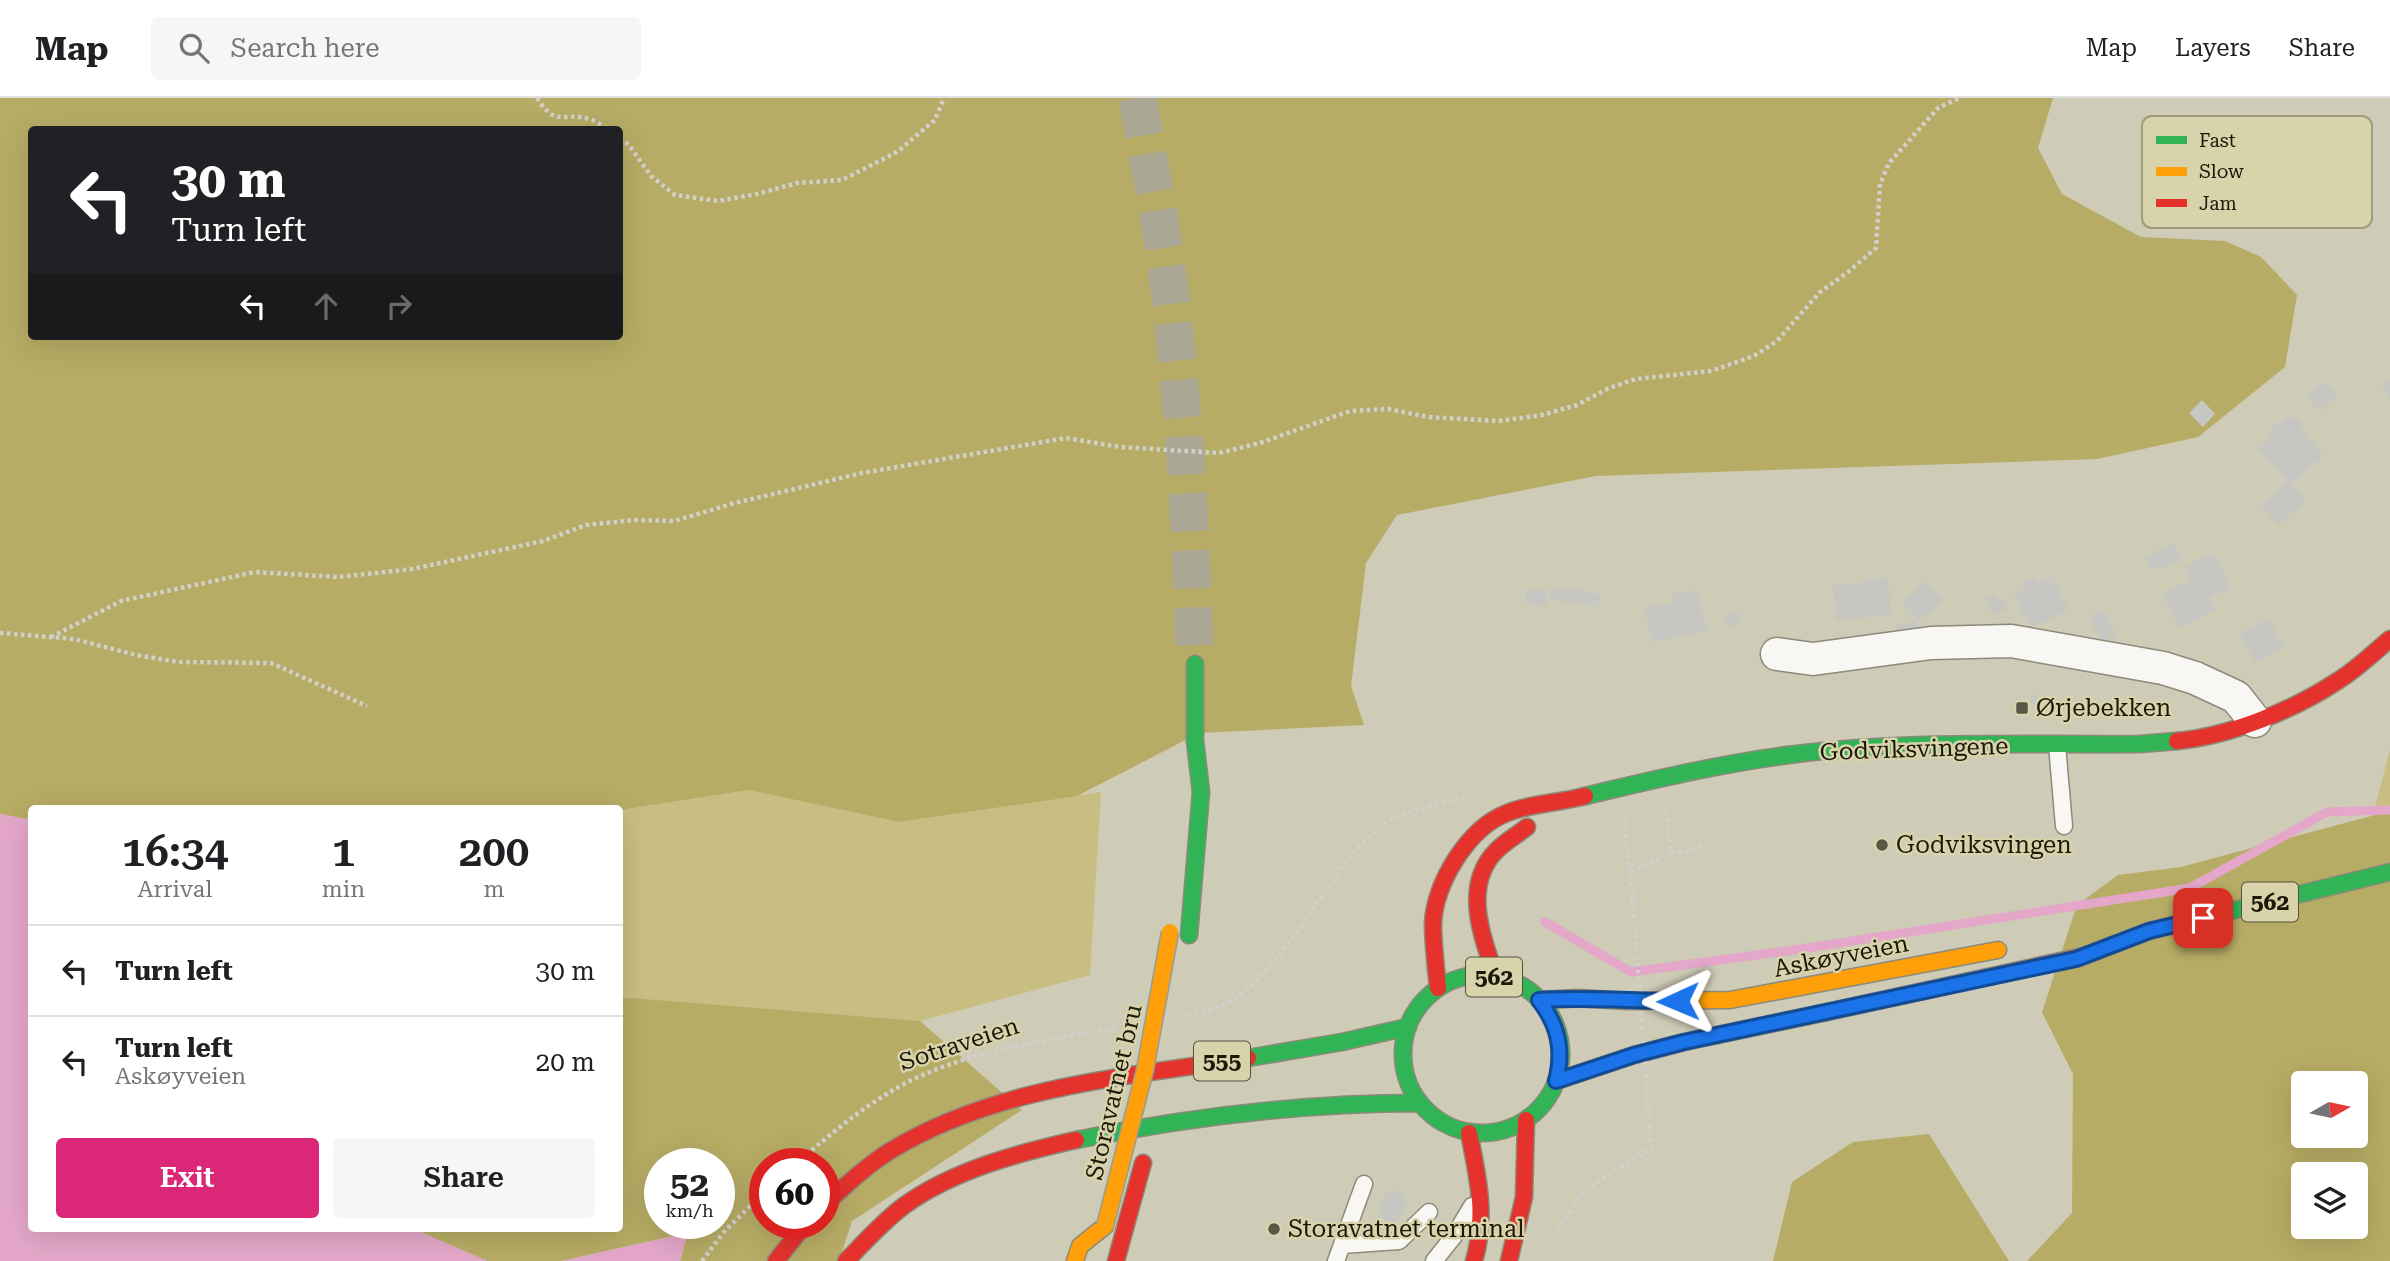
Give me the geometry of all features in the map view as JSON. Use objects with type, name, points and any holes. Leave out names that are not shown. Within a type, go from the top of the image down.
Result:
[{"type":"main road","name":"Godviksvingene","points":[[1438,988],[1433,923],[1437,899],[1455,858],[1486,825],[1504,814],[1536,804],[1574,799],[1703,768],[1790,755],[1907,745],[2140,744],[2186,740],[2284,711],[2340,680],[2390,639]]},
{"type":"main road","points":[[1187,941],[1200,792],[1195,741],[1195,664]]},
{"type":"main road","points":[[1182,786],[1195,741]]},
{"type":"main road","name":"Godviksvingene","points":[[1496,977],[1479,926],[1476,895],[1481,873],[1494,852],[1534,822],[1574,799]]},
{"type":"main road","name":"Askøyveien","points":[[1556,1081],[1634,1055],[1684,1042],[2076,959],[2149,931],[2390,872]]},
{"type":"main road","name":"Storavatnet bru","points":[[1098,1250],[1145,1070],[1170,925]]},
{"type":"main road","name":"Askøyveien","points":[[2098,934],[2149,931]]},
{"type":"main road","name":"Askøyveien","points":[[1539,1000],[1730,1000],[2018,946]]},
{"type":"main road","name":"562","points":[[1465,977],[1496,977],[1519,985],[1539,1000],[1556,1029],[1560,1064],[1556,1081],[1539,1109],[1526,1120],[1499,1132],[1469,1133],[1441,1122],[1419,1103],[1409,1085],[1403,1046],[1408,1027],[1420,1005],[1438,988],[1465,977]]},
{"type":"main road","name":"555","points":[[840,1190],[889,1152],[928,1131],[979,1110],[1037,1093],[1327,1044],[1408,1027]]},
{"type":"main road","name":"Storavatnet bru","points":[[1116,1261],[1146,1151],[1166,1056]]},
{"type":"main road","name":"555","points":[[846,1261],[886,1221],[924,1193],[998,1160],[1055,1144],[1167,1124],[1273,1110],[1419,1103]]},
{"type":"main road","points":[[1509,1261],[1524,1197],[1526,1120]]},
{"type":"main road","points":[[1469,1133],[1484,1213],[1481,1244],[1474,1261]]},
{"type":"main road","name":"555","points":[[1146,1151],[1152,1203]]},
{"type":"main road","points":[[1075,1261],[1080,1246],[1105,1226]]},
{"type":"main road","points":[[776,1261],[793,1239]]},
{"type":"street","points":[[1777,654],[1813,659],[1931,643],[2011,640],[2162,668],[2195,678],[2236,697],[2255,721]]},
{"type":"lane","points":[[2057,745],[2064,826]]},
{"type":"lane","points":[[1336,1261],[1364,1184]]},
{"type":"lane","points":[[1434,1261],[1454,1236],[1480,1191]]},
{"type":"lane","points":[[1342,1245],[1399,1241],[1429,1212]]},
{"type":"path","points":[[537,98],[545,111],[559,118],[588,118],[602,126]]},
{"type":"path","points":[[623,140],[651,176],[675,195],[718,201],[797,183],[842,180],[897,152],[935,120],[944,98]]},
{"type":"path","points":[[51,637],[121,601],[255,572],[338,577],[412,569],[543,541],[586,525],[635,520],[674,521],[731,504],[862,473],[1066,438],[1120,447],[1219,453],[1260,443],[1350,411],[1388,409],[1428,417],[1499,421],[1542,415],[1577,405],[1609,388],[1636,379],[1711,371],[1754,356],[1777,341],[1819,292],[1849,272],[1876,248],[1880,184],[1889,163],[1938,108],[1959,98]]},
{"type":"path","points":[[0,634],[74,639],[136,655],[178,662],[271,663],[367,706]]},
{"type":"path","points":[[1207,1011],[1232,1000],[1265,972],[1347,862],[1385,822],[1471,796]]},
{"type":"path","points":[[1666,805],[1671,853]]},
{"type":"path","points":[[1549,1244],[1584,1191],[1651,1148],[1631,872],[1623,812]]},
{"type":"path","points":[[1631,872],[1671,853],[1687,852],[1701,846]]},
{"type":"path","name":"Sotraveien","points":[[817,1148],[891,1092],[932,1071],[1043,1041],[1119,1028]]},
{"type":"path","points":[[702,1261],[723,1233],[749,1207]]},
{"type":"shaded area","points":[[0,98],[2053,98],[2038,148],[2062,194],[2141,237],[2225,241],[2261,257],[2297,295],[2285,367],[2198,437],[2097,459],[1596,476],[1397,515],[1366,563],[1351,686],[1364,725],[1199,733],[1077,796],[899,822],[749,790],[623,810],[623,805],[28,805],[28,819],[0,814]]},
{"type":"shaded area","points":[[2390,750],[2390,811],[2374,815],[2374,811]]},
{"type":"shaded area","points":[[749,790],[899,822],[1101,792],[1090,975],[920,1021],[623,997],[623,810]]},
{"type":"shaded area","points":[[2390,811],[2390,1261],[2027,1261],[2072,1213],[2073,1074],[2042,1012],[2077,905],[2118,875],[2181,867]]},
{"type":"shaded area","points":[[0,814],[28,819],[28,1232],[421,1232],[487,1261],[0,1261]]},
{"type":"shaded area","points":[[623,997],[920,1021],[1022,1110],[852,1221],[839,1261],[680,1261],[686,1239],[735,1239],[735,1148],[644,1148],[644,1239],[660,1239],[561,1261],[487,1261],[421,1232],[623,1232]]},
{"type":"shaded area","points":[[1929,1134],[2009,1261],[1773,1261],[1792,1182],[1853,1142]]},
{"type":"shaded area","points":[[661,1239],[686,1239],[680,1261],[561,1261]]},
{"type":"building","points":[[2390,380],[2390,401],[2381,385]]},
{"type":"building","points":[[2327,383],[2338,395],[2320,411],[2307,397],[2321,384]]},
{"type":"building","points":[[2202,400],[2215,414],[2203,427],[2189,413]]},
{"type":"building","points":[[2288,415],[2293,420],[2296,417],[2304,426],[2300,430],[2324,455],[2292,484],[2258,449],[2272,437],[2268,433]]},
{"type":"building","points":[[2288,481],[2306,500],[2279,525],[2261,505]]},
{"type":"building","points":[[2173,543],[2182,559],[2163,569],[2161,565],[2150,570],[2144,558]]},
{"type":"building","points":[[2214,553],[2230,588],[2210,597],[2215,610],[2179,628],[2163,594],[2192,580],[2186,566]]},
{"type":"building","points":[[2052,576],[2068,610],[2031,628],[2014,595],[2025,589],[2022,583],[2035,577],[2038,583]]},
{"type":"building","points":[[1888,578],[1891,615],[1836,620],[1833,585]]},
{"type":"building","points":[[1926,581],[1943,600],[1919,621],[1902,602]]},
{"type":"building","points":[[1571,587],[1600,595],[1598,607],[1549,599],[1551,588],[1570,590]]},
{"type":"building","points":[[1527,589],[1547,591],[1546,606],[1526,605]]},
{"type":"building","points":[[1692,590],[1693,595],[1699,594],[1706,631],[1652,642],[1645,608],[1674,602],[1672,594]]},
{"type":"building","points":[[1995,595],[1997,601],[2003,598],[2008,608],[1993,616],[1985,599]]},
{"type":"building","points":[[2103,610],[2117,635],[2102,642],[2089,617]]},
{"type":"building","points":[[1737,611],[1742,621],[1729,627],[1724,617]]},
{"type":"building","points":[[2269,619],[2283,647],[2255,662],[2240,634]]},
{"type":"building","points":[[1918,622],[1919,637],[1896,639],[1895,624]]},
{"type":"building","points":[[2032,695],[2047,695],[2047,705],[2031,705]]},
{"type":"building","points":[[1394,1190],[1403,1196],[1407,1205],[1394,1224],[1383,1219],[1378,1208],[1386,1196],[1384,1193]]},
{"type":"waterway","points":[[1545,922],[1631,972],[1801,949],[2190,888],[2327,812],[2390,810]]},
{"type":"tunnel","points":[[1137,98],[1164,249],[1173,320],[1189,516],[1195,664]]},
{"type":"traffic: fast","points":[[1189,935],[1201,792],[1195,741],[1195,664]]},
{"type":"traffic: fast","points":[[1585,796],[1737,763],[1832,750],[1920,745],[2140,744],[2177,741]]},
{"type":"traffic: fast","points":[[2084,956],[2149,931],[2390,872]]},
{"type":"traffic: fast","points":[[1482,975],[1512,981],[1538,998],[1555,1024],[1561,1054],[1555,1084],[1538,1110],[1512,1127],[1482,1133],[1452,1127],[1426,1110],[1409,1084],[1403,1054],[1409,1024],[1426,998],[1452,981],[1482,975]]},
{"type":"traffic: fast","points":[[1248,1058],[1342,1042],[1408,1027]]},
{"type":"traffic: fast","points":[[1076,1140],[1246,1113],[1419,1103]]},
{"type":"traffic: slow","points":[[1105,1226],[1145,1070],[1170,932]]},
{"type":"traffic: slow","points":[[1539,1000],[1730,1000],[1998,950]]},
{"type":"traffic: slow","points":[[1556,1081],[1634,1055],[1684,1042],[1827,1012]]},
{"type":"traffic: slow","points":[[1075,1261],[1080,1246],[1105,1226]]},
{"type":"traffic: jam","points":[[2177,741],[2218,734],[2282,711],[2346,676],[2390,639]]},
{"type":"traffic: jam","points":[[1438,988],[1433,932],[1435,908],[1447,875],[1467,844],[1493,820],[1507,813],[1585,796]]},
{"type":"traffic: jam","points":[[1496,977],[1478,912],[1480,880],[1496,851],[1527,827]]},
{"type":"traffic: jam","points":[[1827,1012],[2084,956]]},
{"type":"traffic: jam","points":[[840,1191],[890,1151],[931,1129],[974,1112],[1063,1087],[1248,1058]]},
{"type":"traffic: jam","points":[[1509,1261],[1524,1197],[1526,1120]]},
{"type":"traffic: jam","points":[[1469,1133],[1481,1213],[1474,1261]]},
{"type":"traffic: jam","points":[[846,1261],[897,1211],[944,1182],[987,1164],[1076,1140]]},
{"type":"traffic: jam","points":[[1116,1261],[1143,1163]]},
{"type":"traffic: jam","points":[[776,1261],[793,1239]]},
{"type":"place","name":"Ørjebekken","points":[[2022,708]]},
{"type":"place","name":"Godviksvingen","points":[[1882,845]]},
{"type":"place","name":"Storavatnet terminal","points":[[1274,1229]]},
{"type":"route","points":[[1678,1001],[1579,998],[1539,1000],[1556,1029],[1560,1046],[1556,1081],[1634,1055],[1684,1042],[2076,959],[2149,931],[2203,918]]}]
